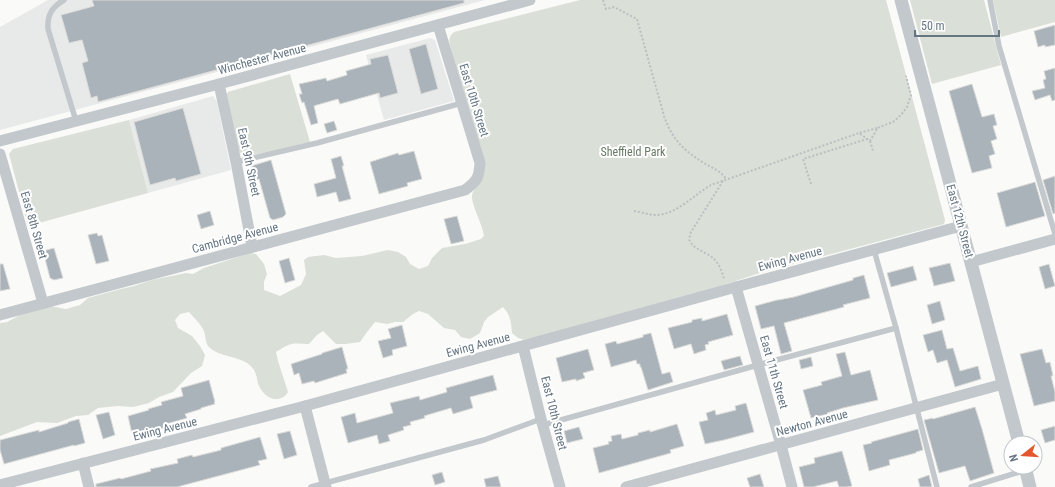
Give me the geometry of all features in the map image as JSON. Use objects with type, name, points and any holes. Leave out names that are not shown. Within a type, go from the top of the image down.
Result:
[{"type":"street","name":"Winchester Avenue","points":[[0,141],[219,84],[530,0]]},
{"type":"street","name":"East 12th Street","points":[[901,0],[1017,435]]},
{"type":"street","name":"East 10th Street","points":[[438,24],[480,163],[480,173],[475,182]]},
{"type":"street","name":"East 9th Street","points":[[219,84],[252,246]]},
{"type":"street","name":"East 8th Street","points":[[0,154],[43,303]]},
{"type":"street","name":"Cambridge Avenue","points":[[0,315],[252,246],[465,190],[475,182]]},
{"type":"street","name":"Ewing Avenue","points":[[0,485],[305,406],[961,226]]},
{"type":"street","points":[[971,262],[1055,239]]},
{"type":"street","name":"East 11th Street","points":[[736,287],[792,487]]},
{"type":"street","name":"East 10th Street","points":[[523,346],[560,487]]},
{"type":"street","name":"Newton Avenue","points":[[626,487],[1004,384]]},
{"type":"street","points":[[305,406],[326,485]]},
{"type":"street","points":[[83,464],[89,487]]},
{"type":"street","points":[[1027,475],[1030,487]]},
{"type":"lane","points":[[64,0],[56,6],[49,15],[48,29],[76,121]]},
{"type":"lane","points":[[990,0],[999,46],[1055,234]]},
{"type":"lane","points":[[236,162],[317,143],[462,103]]},
{"type":"lane","points":[[874,250],[896,328],[937,487]]},
{"type":"lane","points":[[312,487],[326,485],[542,422],[896,328]]},
{"type":"lane","points":[[971,487],[1008,475]]},
{"type":"path","points":[[603,0],[606,10],[614,8],[637,19],[664,116],[674,138],[686,150],[702,162],[722,173],[725,180]]},
{"type":"path","points":[[634,211],[656,215],[667,213],[711,185],[893,122],[907,107],[911,95],[906,76]]},
{"type":"path","points":[[870,141],[877,128]]},
{"type":"path","points":[[859,133],[870,141],[873,151]]},
{"type":"path","points":[[811,184],[803,159],[867,139]]},
{"type":"path","points":[[725,180],[691,232],[689,239],[691,244],[717,262],[725,284]]},
{"type":"shaded area","points":[[48,0],[485,0],[0,130],[0,27]]},
{"type":"shaded area","points":[[430,38],[435,40],[454,101],[384,120],[366,55]]},
{"type":"shaded area","points":[[213,96],[217,102],[231,170],[148,193],[129,120]]},
{"type":"green space","name":"Sheffield Park","points":[[580,0],[886,0],[945,220],[944,224],[760,273],[723,285],[589,322],[529,341],[518,338],[512,333],[509,316],[503,307],[488,317],[484,322],[480,333],[470,339],[461,337],[455,330],[444,328],[428,314],[419,311],[403,322],[387,324],[375,322],[360,342],[336,344],[323,331],[309,344],[290,345],[276,352],[288,392],[278,399],[270,398],[263,392],[258,384],[252,367],[248,364],[214,351],[210,348],[206,342],[203,328],[189,312],[180,314],[175,320],[178,328],[192,336],[205,355],[202,366],[191,373],[173,392],[159,397],[149,403],[133,407],[118,406],[98,408],[88,415],[76,416],[57,423],[37,422],[0,436],[0,323],[7,322],[22,314],[50,306],[66,309],[80,305],[88,298],[152,280],[186,273],[193,274],[204,268],[250,253],[256,254],[264,264],[267,274],[264,282],[264,290],[280,296],[301,285],[306,274],[304,260],[308,257],[324,255],[336,258],[362,256],[388,250],[398,252],[406,257],[410,264],[419,269],[428,266],[432,258],[442,248],[465,244],[481,239],[484,236],[483,231],[473,204],[472,195],[481,178],[449,40],[451,35],[454,32]]},
{"type":"green space","points":[[910,0],[984,0],[1001,65],[932,84]]},
{"type":"green space","points":[[993,0],[1055,0],[1055,22],[1001,37]]},
{"type":"green space","points":[[290,74],[310,142],[246,156],[240,153],[237,147],[226,96],[228,92]]},
{"type":"green space","points":[[129,120],[148,193],[28,226],[9,154],[13,149]]},
{"type":"building","points":[[92,0],[464,0],[464,3],[98,102],[97,96],[91,98],[82,63],[88,61],[82,40],[69,43],[61,15],[94,6]]},
{"type":"building","points":[[1055,25],[1055,45],[1038,47],[1034,31]]},
{"type":"building","points":[[426,44],[438,89],[421,94],[409,49]]},
{"type":"building","points":[[388,55],[398,93],[380,98],[379,93],[340,104],[338,99],[314,106],[318,123],[311,125],[304,102],[302,103],[299,94],[302,94],[299,84],[326,78],[327,81],[347,75],[346,71],[371,64],[370,59]]},
{"type":"building","points":[[1055,68],[1055,100],[1052,101],[1050,95],[1035,100],[1032,91],[1045,88],[1043,80],[1046,79],[1044,71]]},
{"type":"building","points":[[972,84],[982,117],[994,114],[997,125],[993,126],[997,139],[991,141],[995,154],[989,156],[992,168],[972,173],[949,91]]},
{"type":"building","points":[[183,108],[201,174],[176,181],[175,178],[150,185],[134,122]]},
{"type":"building","points":[[334,121],[337,130],[327,133],[324,124]]},
{"type":"building","points":[[414,151],[422,179],[407,183],[408,186],[379,194],[370,162],[398,153],[399,155]]},
{"type":"building","points":[[341,156],[344,166],[342,166],[351,199],[339,202],[336,192],[317,197],[314,184],[336,178],[331,159]]},
{"type":"building","points":[[271,160],[286,214],[283,217],[273,220],[270,218],[259,179],[255,180],[251,166]]},
{"type":"building","points":[[1055,176],[1055,213],[1053,214],[1043,180]]},
{"type":"building","points":[[1035,182],[1045,216],[1006,227],[997,193]]},
{"type":"building","points":[[210,211],[214,225],[201,229],[197,215]]},
{"type":"building","points":[[457,216],[464,241],[451,244],[444,219]]},
{"type":"building","points":[[97,233],[98,236],[102,235],[109,261],[96,264],[88,235]]},
{"type":"building","points":[[54,248],[63,278],[54,280],[50,278],[43,251]]},
{"type":"building","points":[[289,258],[295,280],[285,283],[279,261]]},
{"type":"building","points":[[950,263],[955,281],[934,286],[929,268]]},
{"type":"building","points":[[0,264],[3,264],[10,289],[0,291]]},
{"type":"building","points":[[1049,264],[1055,286],[1045,289],[1039,267]]},
{"type":"building","points":[[913,266],[917,280],[891,287],[887,273]]},
{"type":"building","points":[[864,275],[870,298],[843,305],[844,307],[784,323],[792,351],[781,354],[774,326],[761,329],[755,306],[794,297],[853,280],[853,278]]},
{"type":"building","points":[[940,301],[945,320],[932,324],[927,305]]},
{"type":"building","points":[[727,314],[733,335],[708,342],[709,344],[705,345],[706,350],[694,354],[691,344],[674,349],[668,328],[692,322],[692,320],[702,318],[702,321]]},
{"type":"building","points":[[402,325],[407,346],[392,350],[393,355],[383,358],[378,341],[391,338],[388,329]]},
{"type":"building","points":[[942,330],[947,349],[953,348],[960,371],[978,366],[981,379],[955,387],[947,360],[937,363],[933,350],[928,352],[923,335]]},
{"type":"building","points":[[651,333],[662,374],[670,372],[673,382],[648,390],[640,364],[637,364],[636,360],[611,367],[605,344],[616,341],[617,344],[643,337],[643,335]]},
{"type":"building","points":[[342,347],[348,369],[346,369],[347,373],[315,383],[314,381],[302,384],[299,373],[294,375],[291,364]]},
{"type":"building","points":[[588,349],[594,370],[583,373],[585,378],[576,381],[576,379],[562,382],[556,358]]},
{"type":"building","points":[[1042,349],[1046,363],[1050,362],[1055,401],[1034,406],[1020,354]]},
{"type":"building","points":[[845,352],[851,375],[870,370],[878,400],[843,408],[827,413],[828,414],[811,418],[803,390],[822,385],[821,382],[842,376],[836,354]]},
{"type":"building","points":[[740,356],[743,365],[724,370],[721,361]]},
{"type":"building","points":[[811,357],[813,366],[801,369],[799,360]]},
{"type":"building","points":[[493,375],[497,390],[470,397],[473,408],[453,414],[451,408],[424,416],[425,418],[410,422],[411,425],[403,427],[404,430],[388,435],[390,441],[379,444],[377,435],[348,443],[341,417],[355,413],[357,423],[393,413],[390,403],[419,396],[420,400],[447,392],[446,388]]},
{"type":"building","points":[[209,380],[215,404],[185,414],[187,418],[163,425],[164,428],[132,434],[128,416],[162,405],[161,402],[183,396],[181,388]]},
{"type":"building","points":[[746,403],[754,432],[705,444],[699,422],[708,420],[706,413],[715,410],[716,415],[736,410],[735,406]]},
{"type":"building","points":[[975,407],[994,473],[970,481],[965,466],[939,473],[924,420],[933,419]]},
{"type":"building","points":[[109,412],[115,435],[103,439],[96,415]]},
{"type":"building","points":[[79,419],[85,443],[4,464],[0,450],[0,440],[39,430],[39,432]]},
{"type":"building","points":[[677,424],[684,446],[670,450],[671,453],[599,473],[593,448],[609,444],[608,442],[612,441],[611,436],[621,434],[622,439],[638,435],[638,433],[650,430],[650,432]]},
{"type":"building","points":[[1055,426],[1055,440],[1045,443],[1041,430]]},
{"type":"building","points":[[579,427],[583,439],[567,443],[564,431]]},
{"type":"building","points":[[918,429],[923,450],[889,460],[890,465],[869,471],[863,445]]},
{"type":"building","points":[[290,431],[297,455],[284,459],[277,434]]},
{"type":"building","points":[[260,437],[267,459],[258,461],[260,465],[177,487],[96,487],[96,484],[121,479],[151,471],[150,469],[178,463],[177,459],[192,455],[193,457],[221,450],[221,448]]},
{"type":"building","points":[[842,451],[852,486],[839,487],[837,481],[813,487],[804,487],[799,467],[815,463],[814,458]]},
{"type":"building","points":[[442,472],[445,482],[435,485],[432,475]]},
{"type":"building","points":[[760,474],[764,487],[750,487],[747,478]]},
{"type":"building","points":[[929,475],[932,487],[920,487],[918,479]]},
{"type":"building","points":[[498,476],[501,487],[486,487],[484,479]]}]
